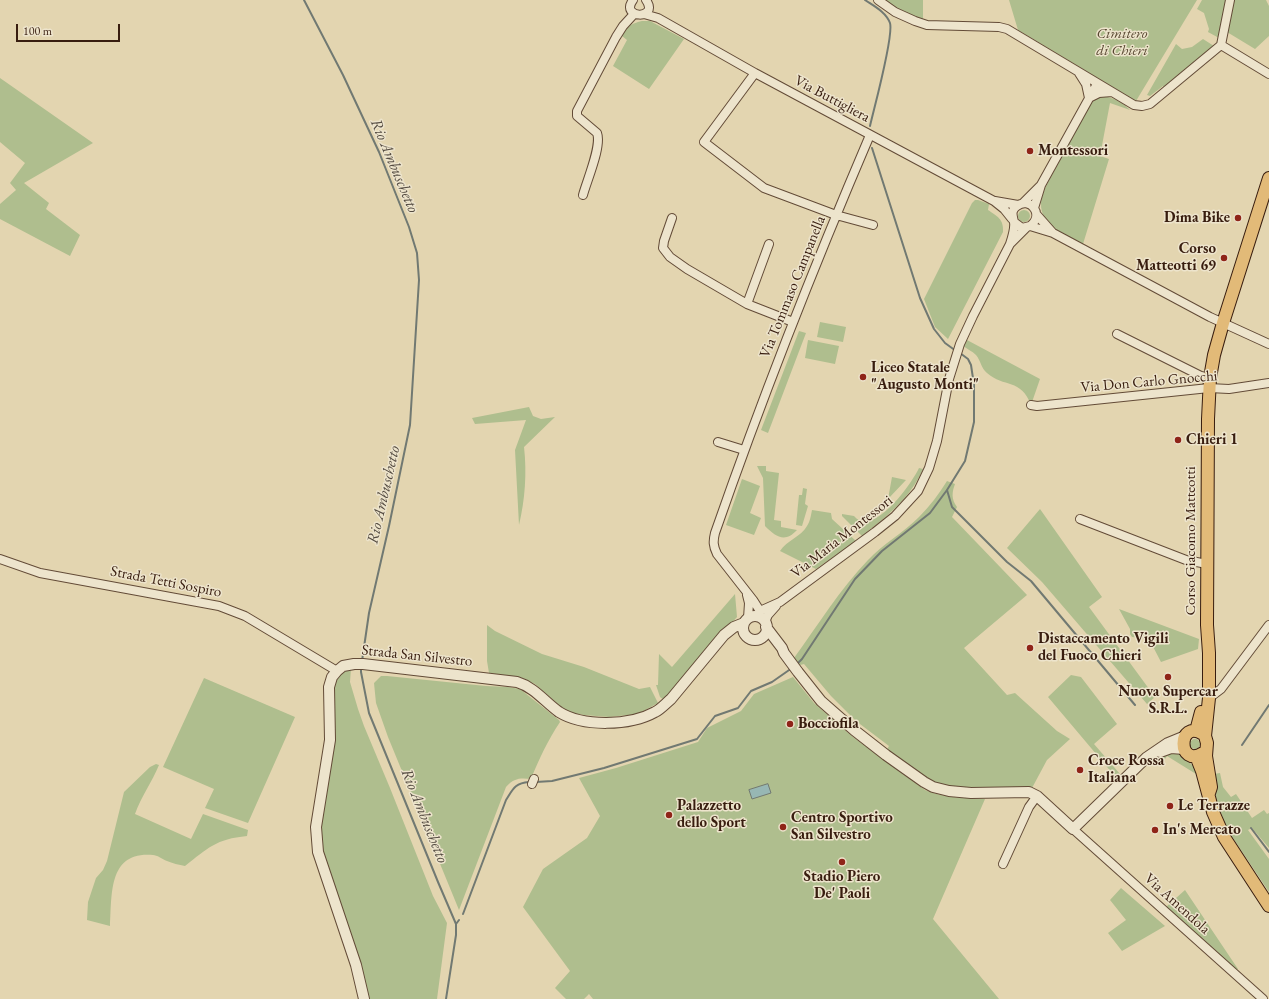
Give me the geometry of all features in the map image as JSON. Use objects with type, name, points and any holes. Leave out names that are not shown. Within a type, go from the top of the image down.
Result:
[{"type":"main road","name":"Corso Giacomo Matteotti","points":[[1184,749],[1183,742],[1195,734],[1209,698],[1207,564],[1209,383],[1214,355],[1223,323],[1269,178]]},
{"type":"main road","name":"Corso Giacomo Matteotti","points":[[1195,734],[1201,708],[1202,673],[1207,625]]},
{"type":"main road","name":"Corso Giacomo Matteotti","points":[[1195,734],[1207,743],[1201,753],[1213,812],[1224,837],[1269,906]]},
{"type":"main road","points":[[1184,749],[1189,754],[1201,753]]},
{"type":"street","points":[[878,0],[895,12],[927,25],[999,27],[1007,29],[1097,84],[1134,105],[1142,106],[1150,104],[1221,45],[1230,0]]},
{"type":"street","points":[[583,195],[598,148],[599,137],[598,133],[577,116],[577,111],[616,36],[634,14],[631,10],[629,2]]},
{"type":"street","name":"Via Buttigliera","points":[[634,14],[639,16],[646,7],[658,18],[755,73],[994,201],[1004,209],[1013,221]]},
{"type":"street","points":[[1221,45],[1269,74]]},
{"type":"street","points":[[1079,72],[1086,84],[1089,98]]},
{"type":"street","points":[[755,73],[704,142],[764,188],[836,215],[873,225]]},
{"type":"street","points":[[1028,227],[1035,222],[1035,212],[1041,185],[1097,84]]},
{"type":"street","points":[[1089,98],[1099,93],[1112,92]]},
{"type":"street","name":"Via Tommaso Campanella","points":[[757,620],[753,600],[747,594],[714,548],[713,542],[715,533],[744,450],[793,322],[870,135]]},
{"type":"street","points":[[1041,185],[1013,211],[1013,221],[1019,227],[1028,227],[1053,233],[1223,323],[1269,344]]},
{"type":"street","name":"Via Buttigliera","points":[[994,201],[1020,204]]},
{"type":"street","points":[[1020,204],[1029,204],[1053,233]]},
{"type":"street","points":[[672,218],[663,248],[670,257],[747,304],[793,322]]},
{"type":"street","name":"Via Maria Montessori","points":[[1010,244],[1013,221]]},
{"type":"street","name":"Via Maria Montessori","points":[[757,620],[768,615],[780,602],[895,516],[918,491],[929,468],[937,441],[949,379],[956,354],[973,316],[1010,244],[1028,227]]},
{"type":"street","points":[[747,304],[769,244]]},
{"type":"street","points":[[1117,334],[1201,376],[1209,383]]},
{"type":"street","name":"Via Don Carlo Gnocchi","points":[[1031,404],[1037,406],[1209,383],[1229,389],[1269,383]]},
{"type":"street","points":[[718,442],[744,450]]},
{"type":"street","points":[[1080,519],[1186,560],[1207,564]]},
{"type":"street","name":"Strada Tetti Sospiro","points":[[0,559],[40,573],[219,606],[245,616],[337,671]]},
{"type":"street","points":[[747,594],[749,603],[764,635],[758,639]]},
{"type":"street","points":[[747,637],[743,631],[757,620]]},
{"type":"street","points":[[757,620],[782,648],[784,653],[821,701],[848,725],[886,755],[929,785],[949,791],[971,793],[1029,792],[1037,796],[1073,829],[1146,758],[1168,743],[1195,734]]},
{"type":"street","name":"Strada San Silvestro","points":[[337,671],[344,666],[354,664],[371,665],[516,682],[530,688],[566,716],[590,722],[609,723],[640,718],[662,707],[718,643],[724,634],[734,627],[757,620]]},
{"type":"street","points":[[1209,698],[1220,689],[1269,625]]},
{"type":"street","name":"Strada San Silvestro","points":[[718,643],[736,634],[741,634],[754,640],[758,639]]},
{"type":"street","points":[[758,639],[772,644],[784,653]]},
{"type":"street","points":[[337,671],[332,677],[329,687],[330,740],[316,827],[318,852],[356,965],[364,999]]},
{"type":"street","points":[[1154,753],[1171,748],[1184,749]]},
{"type":"street","points":[[1003,864],[1029,807],[1037,796]]},
{"type":"street","name":"Via Amendola","points":[[1073,829],[1263,999]]},
{"type":"green space","points":[[883,0],[923,0],[923,22],[894,7]]},
{"type":"green space","name":"Cimitero di Chieri","points":[[1009,0],[1197,0],[1136,101],[1018,30]]},
{"type":"green space","points":[[1202,0],[1227,0],[1219,38],[1208,32],[1209,29],[1204,13],[1197,9]]},
{"type":"green space","points":[[1234,0],[1266,0],[1269,6],[1269,36],[1255,49],[1227,32]]},
{"type":"green space","points":[[642,21],[650,21],[684,39],[649,89],[613,66],[627,40],[622,36],[632,24]]},
{"type":"green space","points":[[1203,39],[1214,46],[1164,88],[1163,86],[1150,96],[1147,95],[1176,44],[1182,49],[1192,47]]},
{"type":"green space","points":[[0,78],[93,143],[24,183],[49,203],[46,209],[80,235],[70,256],[0,219],[0,204],[16,190],[10,183],[25,163],[0,142]]},
{"type":"green space","points":[[1102,96],[1117,100],[1130,110],[1110,103],[1100,156],[1109,159],[1083,244],[1055,229],[1049,224],[1042,211],[1041,201],[1045,188],[1091,102]]},
{"type":"green space","points":[[975,200],[989,204],[988,210],[997,216],[1001,221],[1003,232],[948,339],[935,327],[924,299],[972,203]]},
{"type":"green space","points":[[1024,210],[1028,212],[1030,216],[1028,220],[1024,222],[1020,220],[1018,216],[1020,212]]},
{"type":"green space","points":[[820,322],[846,327],[843,342],[817,337]]},
{"type":"green space","points":[[799,331],[806,333],[768,433],[761,430]]},
{"type":"green space","points":[[808,340],[839,346],[835,364],[805,358]]},
{"type":"green space","points":[[967,340],[1040,379],[1031,405],[1027,396],[1017,387],[993,378],[985,371],[976,355],[963,346]]},
{"type":"green space","points":[[529,407],[533,416],[541,419],[555,417],[524,447],[525,486],[519,525],[515,450],[526,420],[475,424],[472,418]]},
{"type":"green space","points":[[757,466],[766,466],[766,471],[779,473],[774,520],[781,521],[781,527],[797,530],[793,534],[785,537],[777,536],[765,526],[763,478]]},
{"type":"green space","points":[[919,468],[923,469],[911,490],[889,514],[862,536],[842,516],[842,514],[854,516],[862,521],[871,520],[881,515],[909,485]]},
{"type":"green space","points":[[892,477],[906,480],[888,499]]},
{"type":"green space","points":[[742,479],[760,486],[750,513],[761,518],[754,535],[726,525]]},
{"type":"green space","points":[[947,481],[955,484],[953,496],[957,507],[952,517],[1027,595],[964,648],[1007,695],[1015,693],[1057,731],[1070,739],[1047,760],[1032,788],[959,788],[928,782],[886,751],[889,746],[856,721],[831,696],[804,664],[800,665],[794,658],[858,571],[874,554],[927,509]]},
{"type":"green space","points":[[803,488],[807,489],[805,504],[808,506],[802,526],[796,525],[799,495],[802,495]]},
{"type":"green space","points":[[1040,509],[1102,597],[1089,607],[1155,697],[1147,704],[1042,582],[1007,548]]},
{"type":"green space","points":[[812,510],[831,513],[832,519],[856,541],[816,569],[780,551],[786,544],[804,530],[809,523]]},
{"type":"green space","points":[[735,594],[737,617],[664,700],[660,697],[656,685],[658,685],[659,654],[672,667]]},
{"type":"green space","points":[[1119,609],[1199,639],[1198,649],[1161,662],[1149,639],[1132,637],[1130,634],[1130,629]]},
{"type":"green space","points":[[487,625],[495,631],[542,654],[584,667],[639,689],[650,687],[658,703],[638,714],[609,717],[567,712],[535,684],[522,678],[489,673],[487,661]]},
{"type":"green space","points":[[351,668],[350,682],[364,726],[433,896],[447,923],[437,999],[367,999],[324,858],[320,832],[333,689],[339,676]]},
{"type":"green space","points":[[1071,675],[1081,677],[1117,724],[1094,744],[1120,774],[1113,774],[1048,697]]},
{"type":"green space","points":[[381,676],[520,689],[560,722],[544,750],[531,779],[517,779],[506,787],[459,910],[388,737],[376,703],[374,683]]},
{"type":"green space","name":"Centro Sportivo San Silvestro","points":[[793,677],[814,703],[853,737],[925,790],[947,796],[985,799],[933,919],[999,999],[593,999],[589,994],[584,999],[566,999],[555,988],[570,971],[523,907],[543,869],[587,838],[600,816],[579,778],[698,742],[707,728],[741,711],[754,694]]},
{"type":"green space","points":[[204,678],[295,717],[248,823],[205,808],[214,789],[163,767]]},
{"type":"green space","points":[[1193,739],[1197,739],[1199,740],[1199,748],[1193,749],[1190,746],[1190,742]]},
{"type":"green space","points":[[1176,752],[1195,767],[1197,771],[1196,774],[1167,756],[1165,759],[1161,756]]},
{"type":"green space","points":[[156,764],[159,765],[135,814],[191,839],[203,814],[248,830],[247,836],[227,839],[213,845],[185,866],[153,855],[138,856],[128,860],[120,867],[115,877],[111,901],[110,926],[87,920],[88,902],[96,878],[103,870],[107,861],[124,792],[150,767]]},
{"type":"green space","points":[[1220,773],[1223,787],[1231,797],[1236,794],[1252,818],[1264,810],[1267,814],[1269,813],[1269,848],[1252,828],[1248,830],[1269,859],[1269,892],[1227,829],[1216,799],[1214,774]]},
{"type":"green space","points":[[1121,888],[1165,926],[1122,951],[1108,933],[1126,920],[1110,900]]},
{"type":"green space","points":[[1185,890],[1238,969],[1235,970],[1166,907]]},
{"type":"water","points":[[768,784],[771,793],[752,799],[749,790]]},
{"type":"waterway","name":"Rio Ambuschetto","points":[[304,0],[343,75],[379,152],[409,227],[417,253],[419,280],[410,425],[369,613],[362,661]]},
{"type":"waterway","points":[[865,0],[886,16],[890,23],[889,42],[870,126]]},
{"type":"waterway","points":[[872,148],[920,298],[934,329],[945,343],[956,351]]},
{"type":"waterway","points":[[797,664],[802,659],[855,579],[882,551],[930,513],[947,490],[965,461],[974,422],[974,385],[971,365],[968,359],[960,353]]},
{"type":"waterway","points":[[947,490],[952,507],[1007,562],[1031,581],[1135,705]]},
{"type":"waterway","name":"Rio Ambuschetto","points":[[361,667],[369,713],[456,924],[456,935],[446,999]]},
{"type":"waterway","points":[[536,782],[552,781],[604,768],[697,739],[715,716],[738,708],[751,691],[772,682],[792,668]]},
{"type":"waterway","points":[[1242,745],[1269,705]]},
{"type":"waterway","points":[[463,914],[506,800],[517,785],[529,782]]},
{"type":"waterway","points":[[1251,828],[1269,852]]},
{"type":"waterway","name":"Rio Ambuschetto","points":[[456,924],[459,920]]},
{"type":"place","name":"Montessori","points":[[1030,151]]},
{"type":"place","name":"Dima Bike","points":[[1238,218]]},
{"type":"place","name":"Corso Matteotti 69","points":[[1224,258]]},
{"type":"place","name":"Liceo Statale \"Augusto Monti\"","points":[[863,377]]},
{"type":"place","name":"Chieri 1","points":[[1178,440]]},
{"type":"place","name":"Distaccamento Vigili del Fuoco Chieri","points":[[1030,648]]},
{"type":"place","name":"Nuova Supercar S.R.L.","points":[[1168,677]]},
{"type":"place","name":"Bocciofila","points":[[790,724]]},
{"type":"place","name":"Croce Rossa Italiana","points":[[1080,770]]},
{"type":"place","name":"Le Terrazze","points":[[1170,806]]},
{"type":"place","name":"Palazzetto dello Sport","points":[[669,815]]},
{"type":"place","name":"Centro Sportivo San Silvestro","points":[[783,827]]},
{"type":"place","name":"In's Mercato","points":[[1155,830]]},
{"type":"place","name":"Stadio Piero De' Paoli","points":[[842,862]]}]
